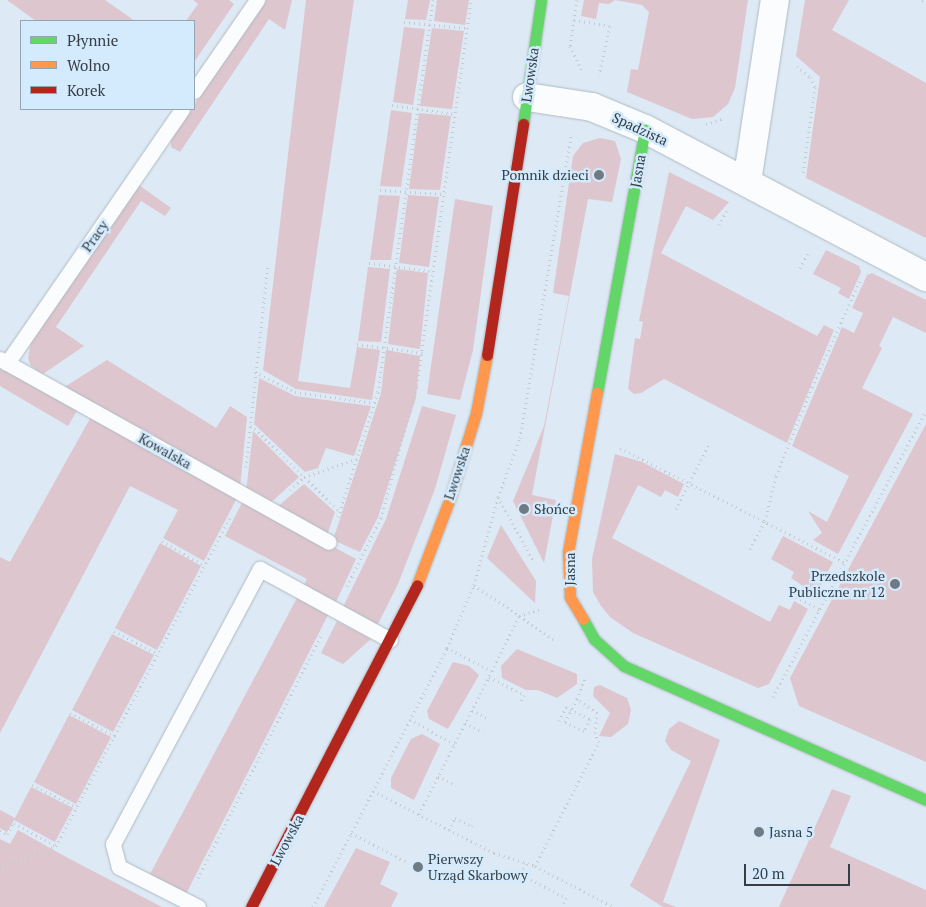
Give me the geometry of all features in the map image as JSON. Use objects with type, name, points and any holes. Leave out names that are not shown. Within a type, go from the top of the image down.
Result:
[{"type":"street","name":"Lwowska","points":[[251,907],[390,640],[422,574],[476,413],[495,315],[541,0]]},
{"type":"street","points":[[747,182],[775,0]]},
{"type":"street","name":"Spadzista","points":[[527,97],[592,107],[645,129],[926,277]]},
{"type":"street","name":"Jasna","points":[[645,129],[568,552],[570,597],[594,639],[624,666],[926,800]]},
{"type":"lane","points":[[195,91],[257,0]]},
{"type":"lane","name":"Pracy","points":[[4,361],[181,110]]},
{"type":"lane","name":"Kowalska","points":[[4,361],[329,542]]},
{"type":"lane","points":[[192,904],[119,867],[113,844],[260,569],[390,640]]},
{"type":"path","points":[[329,542],[374,403],[384,347],[433,0]]},
{"type":"path","points":[[192,904],[334,610],[381,518],[417,385],[423,353],[431,270],[472,0]]},
{"type":"path","points":[[570,46],[577,0]]},
{"type":"path","points":[[922,0],[926,2]]},
{"type":"path","points":[[574,20],[610,26],[602,68],[596,80]]},
{"type":"path","points":[[404,22],[467,28]]},
{"type":"path","points":[[790,60],[810,77],[815,87],[798,209]]},
{"type":"path","points":[[583,71],[590,75]]},
{"type":"path","points":[[392,105],[454,114]]},
{"type":"path","points":[[699,124],[722,120],[730,113]]},
{"type":"path","points":[[380,190],[443,194]]},
{"type":"path","points":[[750,549],[765,521],[776,476],[812,387],[874,250]]},
{"type":"path","points":[[369,263],[431,270]]},
{"type":"path","points":[[0,868],[56,846],[243,494],[268,264]]},
{"type":"path","points":[[357,344],[423,353]]},
{"type":"path","points":[[255,372],[295,392],[374,403]]},
{"type":"path","points":[[763,696],[772,700],[926,411]]},
{"type":"path","points":[[250,424],[340,512]]},
{"type":"path","points":[[676,509],[710,442]]},
{"type":"path","points":[[610,444],[846,563]]},
{"type":"path","points":[[304,477],[357,459]]},
{"type":"path","points":[[162,541],[205,566]]},
{"type":"path","points":[[474,585],[557,642]]},
{"type":"path","points":[[796,597],[820,610]]},
{"type":"path","points":[[418,814],[519,616],[544,608]]},
{"type":"path","points":[[114,631],[158,654]]},
{"type":"path","points":[[447,648],[492,671]]},
{"type":"path","points":[[559,721],[566,707],[574,711],[582,715],[590,719],[584,731],[566,722],[570,714],[574,707],[578,699],[589,669]]},
{"type":"path","points":[[489,677],[524,695],[521,702]]},
{"type":"path","points":[[534,866],[598,742],[595,733],[597,713],[578,699]]},
{"type":"path","points":[[472,710],[489,719]]},
{"type":"path","points":[[70,713],[114,736]]},
{"type":"path","points":[[410,719],[454,744]]},
{"type":"path","points":[[465,723],[483,732]]},
{"type":"path","points":[[438,776],[456,785]]},
{"type":"path","points":[[32,785],[77,807]]},
{"type":"path","points":[[373,791],[494,853],[534,866],[614,907]]},
{"type":"path","points":[[449,830],[455,818],[472,826],[474,824]]},
{"type":"path","points":[[0,830],[8,834],[14,823],[56,846]]},
{"type":"path","points":[[351,834],[409,863]]},
{"type":"path","points":[[525,862],[522,875],[566,898],[563,904]]},
{"type":"path","points":[[599,907],[602,901]]},
{"type":"shaded area","points":[[7,0],[105,0],[134,20],[35,20]]},
{"type":"shaded area","points":[[193,0],[229,0],[234,4],[195,61],[195,20],[187,20],[198,4]]},
{"type":"shaded area","points":[[265,0],[292,0],[285,30],[269,19],[180,152],[171,147],[171,139],[191,110],[195,110],[195,104]]},
{"type":"shaded area","points":[[306,0],[354,0],[298,381],[350,388],[357,347],[380,350],[372,400],[296,389],[263,370]]},
{"type":"shaded area","points":[[408,0],[430,0],[426,20],[405,19]]},
{"type":"shaded area","points":[[437,0],[469,0],[465,25],[434,21]]},
{"type":"shaded area","points":[[584,0],[615,0],[609,4],[599,3],[596,19],[581,16]]},
{"type":"shaded area","points":[[615,0],[748,0],[735,88],[728,104],[713,117],[692,119],[627,92],[631,69],[638,70],[649,12],[642,5]]},
{"type":"shaded area","points":[[805,0],[849,0],[832,30],[926,83],[926,238],[806,178],[820,77],[796,56]]},
{"type":"shaded area","points":[[404,27],[425,29],[413,105],[393,102]]},
{"type":"shaded area","points":[[432,28],[464,31],[452,109],[420,106]]},
{"type":"shaded area","points":[[391,110],[412,113],[401,187],[380,186]]},
{"type":"shaded area","points":[[419,113],[451,116],[440,190],[409,189]]},
{"type":"shaded area","points":[[600,138],[615,141],[621,159],[612,202],[588,199],[532,495],[556,500],[544,563],[513,501],[544,426],[569,296],[553,293],[573,156],[583,143]]},
{"type":"shaded area","points":[[669,172],[729,202],[713,220],[686,206],[661,253],[817,336],[824,325],[834,330],[787,443],[664,379],[641,393],[634,394],[628,389],[635,338],[640,339],[643,322],[639,321]]},
{"type":"shaded area","points":[[139,185],[171,208],[165,216],[141,201],[56,327],[84,346],[43,374],[31,366],[28,358],[31,342]]},
{"type":"shaded area","points":[[379,195],[400,196],[391,260],[370,260]]},
{"type":"shaded area","points":[[408,195],[439,197],[429,267],[399,263]]},
{"type":"shaded area","points":[[455,199],[493,206],[473,350],[460,400],[427,394]]},
{"type":"shaded area","points":[[826,250],[859,266],[861,272],[849,299],[838,293],[841,288],[813,274]]},
{"type":"shaded area","points":[[368,267],[390,269],[381,342],[358,341]]},
{"type":"shaded area","points":[[397,269],[428,273],[420,349],[388,344]]},
{"type":"shaded area","points":[[872,273],[926,300],[926,333],[893,317],[879,346],[882,348],[862,388],[913,414],[838,554],[813,540],[822,533],[808,511],[827,522],[849,476],[792,446],[842,327],[854,333],[863,313],[852,308],[867,275]]},
{"type":"shaded area","points":[[386,350],[420,356],[416,398],[378,517],[360,552],[333,540],[381,393]]},
{"type":"shaded area","points":[[107,360],[216,428],[230,406],[247,417],[240,488],[63,388]]},
{"type":"shaded area","points":[[0,367],[78,409],[68,426],[0,386]]},
{"type":"shaded area","points":[[259,378],[295,396],[371,406],[354,456],[326,448],[318,468],[305,472],[254,424]]},
{"type":"shaded area","points":[[422,406],[456,415],[435,489],[398,584],[377,626],[343,607],[386,519]]},
{"type":"shaded area","points":[[92,415],[238,496],[204,561],[163,538],[178,510],[130,486],[0,733],[0,557],[10,562]]},
{"type":"shaded area","name":"Przedszkole Publiczne nr 12","points":[[926,424],[926,762],[799,706],[790,678]]},
{"type":"shaded area","points":[[253,431],[299,477],[268,505],[246,492]]},
{"type":"shaded area","points":[[615,454],[642,462],[684,484],[678,497],[665,490],[661,497],[638,485],[612,538],[770,622],[779,605],[790,610],[794,601],[808,609],[769,684],[758,688],[633,633],[610,617],[601,606],[593,592],[592,559]]},
{"type":"shaded area","points":[[304,484],[335,512],[327,535],[276,508]]},
{"type":"shaded area","points":[[244,499],[356,559],[335,604],[303,587],[307,579],[225,536]]},
{"type":"shaded area","points":[[501,525],[536,581],[535,603],[487,558]]},
{"type":"shaded area","points":[[783,536],[833,562],[813,600],[799,593],[803,586],[791,578],[794,572],[771,559]]},
{"type":"shaded area","points":[[160,543],[201,566],[157,650],[115,628]]},
{"type":"shaded area","points":[[299,594],[330,611],[185,896],[148,878]]},
{"type":"shaded area","points":[[337,621],[371,639],[343,664],[321,653]]},
{"type":"shaded area","points":[[112,634],[154,655],[113,732],[72,710]]},
{"type":"shaded area","points":[[517,649],[577,674],[577,684],[557,698],[538,690],[526,690],[502,678],[501,666]]},
{"type":"shaded area","points":[[453,662],[469,666],[479,675],[448,729],[429,719],[427,711]]},
{"type":"shaded area","points":[[600,685],[627,698],[631,710],[628,724],[611,737],[599,736],[610,713],[593,696],[594,687]]},
{"type":"shaded area","points":[[69,715],[111,737],[76,804],[34,782]]},
{"type":"shaded area","points":[[679,721],[720,740],[663,902],[676,907],[663,907],[630,886],[691,761],[671,750],[665,741],[669,729]]},
{"type":"shaded area","points":[[422,734],[440,744],[414,800],[391,788],[391,778],[411,739]]},
{"type":"shaded area","points":[[31,787],[73,808],[55,842],[14,820],[7,832],[0,828],[0,810],[15,818]]},
{"type":"shaded area","points":[[832,789],[851,796],[830,847],[926,890],[926,907],[779,907]]},
{"type":"shaded area","points":[[18,830],[162,907],[0,907],[0,839],[10,844]]},
{"type":"shaded area","points":[[356,848],[390,862],[380,884],[398,893],[391,907],[324,907]]},
{"type":"traffic: fast","points":[[523,124],[541,0]]},
{"type":"traffic: fast","points":[[597,393],[645,129]]},
{"type":"traffic: fast","points":[[583,619],[594,639],[624,666],[926,800]]},
{"type":"traffic: slow","points":[[417,585],[450,498],[476,413],[487,355]]},
{"type":"traffic: slow","points":[[583,619],[570,597],[568,552],[597,393]]},
{"type":"traffic: jam","points":[[487,355],[523,124]]},
{"type":"traffic: jam","points":[[251,907],[417,585]]},
{"type":"place","name":"Pomnik dzieci","points":[[599,175]]},
{"type":"place","name":"Słońce","points":[[524,509]]},
{"type":"place","name":"Przedszkole Publiczne nr 12","points":[[895,584]]},
{"type":"place","name":"Jasna 5","points":[[759,832]]},
{"type":"place","name":"Pierwszy Urząd Skarbowy","points":[[418,867]]}]
